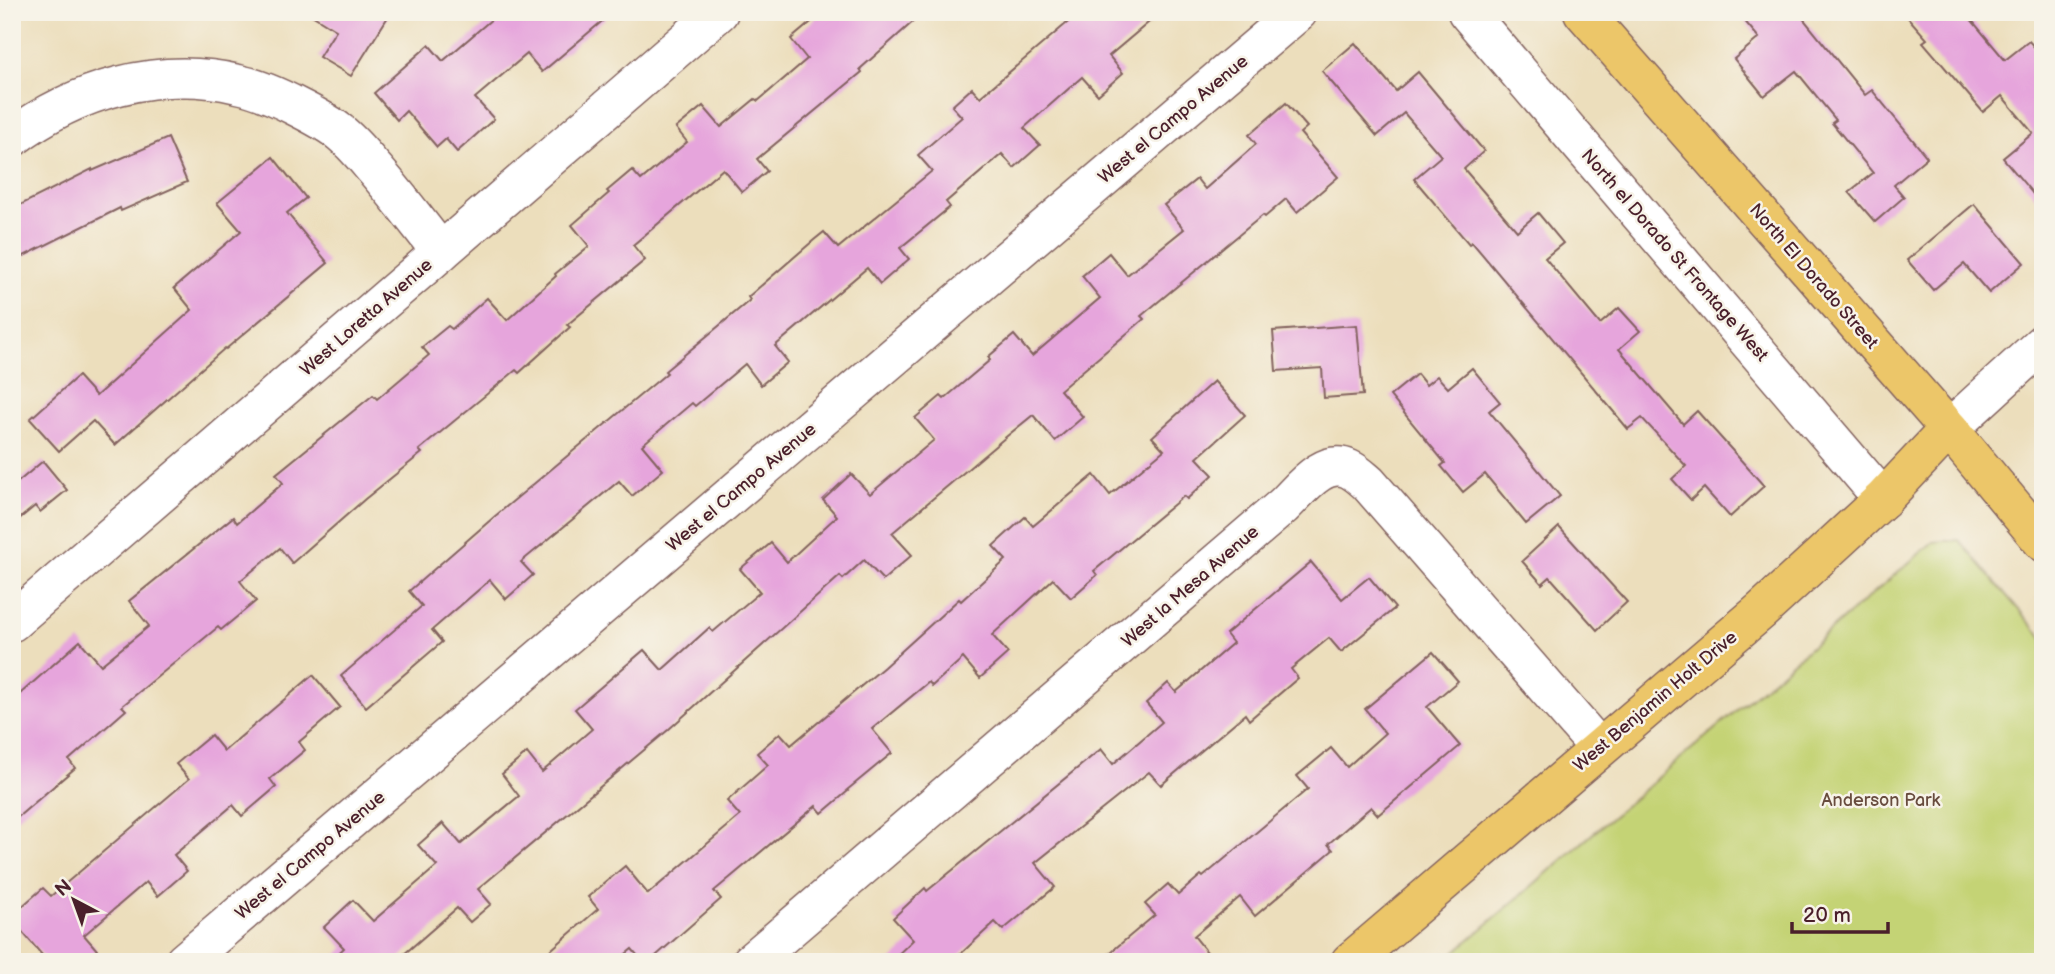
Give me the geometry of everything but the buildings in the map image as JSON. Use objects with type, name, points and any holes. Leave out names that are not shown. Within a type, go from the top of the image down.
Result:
[{"type":"main road","name":"North El Dorado Street","points":[[1583,12],[1949,429],[2043,542]]},
{"type":"main road","name":"West Benjamin Holt Drive","points":[[1350,962],[1761,611],[1883,499],[1949,429]]},
{"type":"street","name":"West Loretta Avenue","points":[[12,622],[719,12]]},
{"type":"street","name":"West el Campo Avenue","points":[[184,962],[1298,12]]},
{"type":"street","name":"North el Dorado St Frontage West","points":[[1467,12],[1883,499]]},
{"type":"street","points":[[12,138],[59,109],[107,89],[139,81],[208,79],[237,84],[274,96],[317,117],[338,131],[395,192],[441,252]]},
{"type":"street","points":[[1949,429],[2043,343]]},
{"type":"street","name":"West la Mesa Avenue","points":[[751,962],[1320,472],[1333,466],[1349,469],[1368,483],[1599,748]]},
{"type":"green space","name":"Anderson Park","points":[[1959,540],[2043,638],[2043,962],[1443,962],[1933,542]]}]
